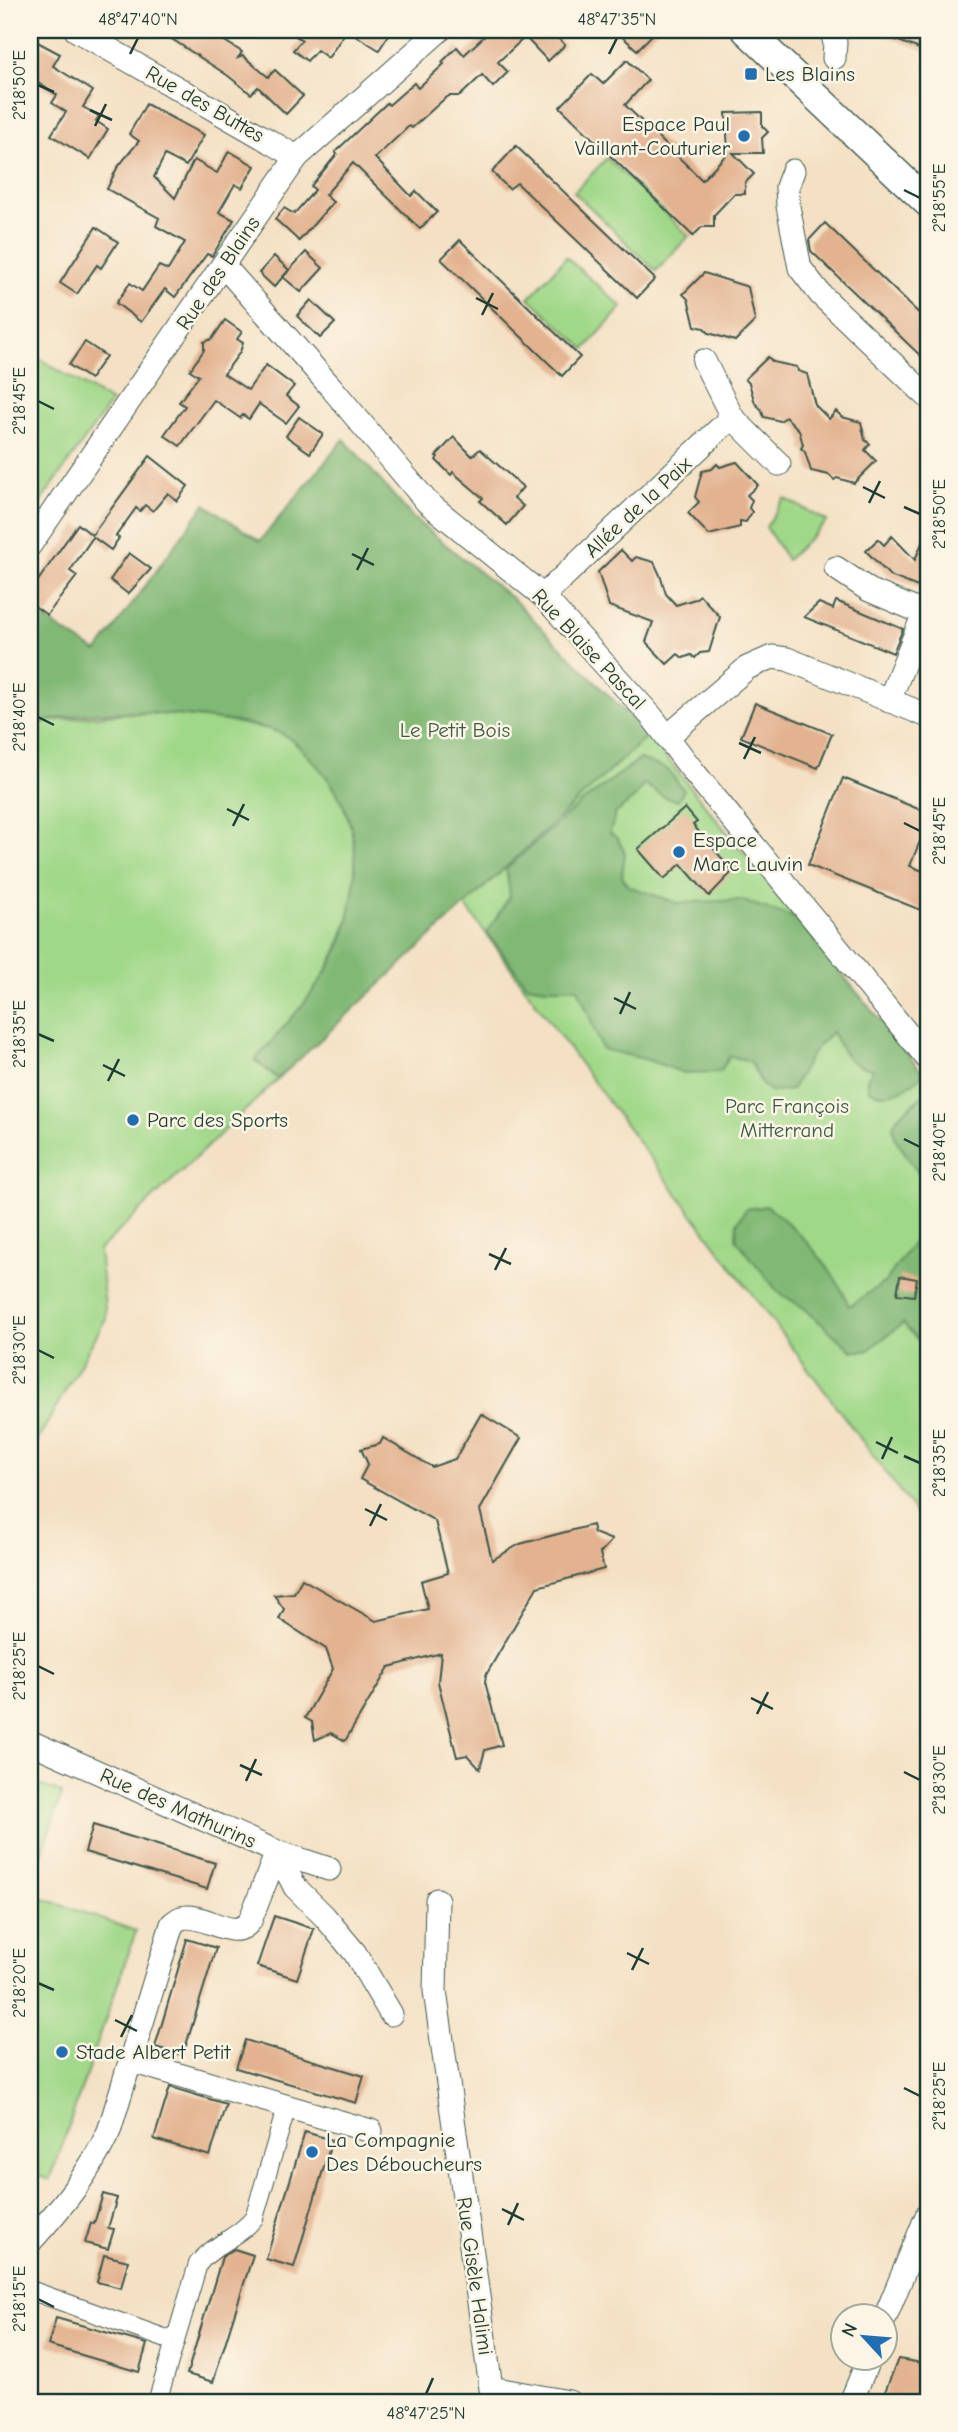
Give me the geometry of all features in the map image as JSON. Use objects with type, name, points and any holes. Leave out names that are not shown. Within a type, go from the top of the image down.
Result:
[{"type":"street","name":"Rue des Buttes","points":[[76,30],[297,157]]},
{"type":"street","name":"Rue des Blains","points":[[30,545],[297,157],[440,30]]},
{"type":"street","points":[[746,30],[928,203]]},
{"type":"street","points":[[831,30],[835,43],[834,58]]},
{"type":"street","points":[[793,171],[787,187],[788,206],[800,268],[821,295],[928,397]]},
{"type":"street","name":"Rue Blaise Pascal","points":[[223,265],[330,386],[426,502],[543,596],[667,737],[928,1059]]},
{"type":"street","points":[[704,361],[732,417],[779,464]]},
{"type":"street","name":"Allée de la Paix","points":[[543,596],[732,417]]},
{"type":"street","points":[[836,568],[869,590],[926,614],[889,701]]},
{"type":"street","points":[[667,737],[747,668],[772,657],[787,659],[928,716]]},
{"type":"street","name":"Rue des Mathurins","points":[[30,1742],[277,1852],[329,1869]]},
{"type":"street","points":[[277,1852],[295,1887],[355,1953],[391,2014]]},
{"type":"street","points":[[30,2242],[72,2193],[95,2160],[109,2131],[172,1924],[181,1918],[193,1918],[237,1930],[245,1928],[277,1852]]},
{"type":"street","name":"Rue Gisèle Halimi","points":[[437,1900],[435,1991],[492,2395]]},
{"type":"street","points":[[131,2061],[371,2131]]},
{"type":"street","points":[[157,2402],[198,2264],[207,2252],[240,2231],[254,2218],[287,2106]]},
{"type":"street","points":[[891,2302],[928,2213]]},
{"type":"street","points":[[30,2290],[175,2342]]},
{"type":"street","points":[[851,2402],[863,2372]]},
{"type":"street","points":[[492,2395],[569,2402]]},
{"type":"green space","points":[[607,158],[689,236],[656,271],[574,192]]},
{"type":"green space","points":[[566,257],[622,307],[585,349],[529,298]]},
{"type":"green space","points":[[30,353],[111,402],[30,517]]},
{"type":"green space","name":"Le Petit Bois","points":[[344,439],[413,518],[514,600],[648,735],[278,1079],[255,1060],[319,983],[339,948],[348,924],[354,883],[354,844],[350,825],[336,791],[293,741],[274,730],[252,725],[173,715],[111,713],[70,717],[30,726],[30,610],[97,652],[205,504],[260,541]]},
{"type":"green space","points":[[784,498],[827,521],[787,560],[766,527]]},
{"type":"green space","name":"Parc des Sports","points":[[129,713],[193,717],[240,724],[278,732],[296,743],[328,779],[347,813],[354,842],[356,871],[352,901],[345,930],[318,984],[296,1015],[255,1060],[278,1079],[99,1250],[106,1318],[30,1454],[30,726],[47,721]]},
{"type":"green space","name":"Parc François Mitterrand","points":[[648,735],[928,1080],[928,1529],[589,1076],[465,905]]},
{"type":"green space","points":[[640,759],[667,769],[684,790],[678,800],[664,797],[644,784],[634,798],[615,814],[610,833],[618,839],[625,853],[622,876],[628,886],[677,903],[740,900],[796,918],[924,1074],[898,1091],[884,1094],[869,1090],[867,1079],[873,1069],[852,1062],[832,1032],[815,1049],[791,1090],[771,1092],[762,1085],[750,1061],[730,1056],[720,1072],[684,1073],[648,1060],[602,1049],[578,988],[527,985],[487,933],[510,895],[506,869],[578,805]]},
{"type":"green space","points":[[928,1091],[928,1346],[924,1347],[903,1323],[867,1351],[852,1351],[804,1308],[778,1292],[736,1239],[737,1223],[746,1209],[767,1206],[815,1251],[835,1278],[849,1306],[885,1282],[922,1226],[919,1197],[923,1180],[895,1138],[893,1126],[898,1117]]},
{"type":"green space","points":[[30,1782],[62,1793],[32,1883],[30,1882]]},
{"type":"green space","name":"Stade Albert Petit","points":[[30,1894],[136,1931],[50,2180],[30,2173]]},
{"type":"building","points":[[158,30],[207,30],[242,52],[238,58],[243,56],[268,77],[275,70],[303,96],[286,114],[258,87],[251,94]]},
{"type":"building","points":[[286,30],[347,30],[328,58],[317,50],[307,61],[293,50],[302,40]]},
{"type":"building","points":[[347,30],[392,30],[379,50]]},
{"type":"building","points":[[491,30],[550,30],[565,45],[548,61],[525,37],[498,62],[508,72],[493,87],[482,75],[460,96],[449,96],[412,128],[409,126],[375,158],[411,196],[416,191],[437,212],[420,229],[353,163],[325,195],[333,202],[299,241],[275,219],[284,208],[294,214],[315,190],[311,186],[337,154],[335,152],[387,103],[389,105],[414,83],[418,88],[444,64],[442,62],[457,47],[464,55]]},
{"type":"building","points":[[615,30],[657,30],[637,50]]},
{"type":"building","points":[[873,30],[928,30],[928,52],[906,44]]},
{"type":"building","points":[[30,38],[60,54],[53,66],[93,91],[83,107],[99,116],[96,121],[108,129],[90,159],[51,135],[66,112],[52,103],[57,95],[30,78]]},
{"type":"building","points":[[627,60],[648,80],[625,105],[702,180],[728,153],[726,113],[762,112],[762,126],[768,132],[762,138],[763,153],[733,153],[754,174],[745,183],[745,194],[734,194],[714,215],[714,227],[702,227],[693,236],[560,107],[592,74],[603,84]]},
{"type":"building","points":[[146,104],[204,135],[186,166],[165,155],[154,177],[175,198],[194,160],[217,173],[229,151],[255,166],[242,188],[235,184],[219,212],[234,220],[212,256],[207,254],[175,297],[165,289],[141,322],[116,303],[130,283],[142,291],[159,266],[168,270],[185,242],[156,226],[159,218],[107,189],[117,168],[139,141],[129,134]]},
{"type":"building","points":[[516,146],[655,279],[637,298],[517,183],[509,189],[492,172]]},
{"type":"building","points":[[825,223],[928,322],[928,363],[811,251],[809,240]]},
{"type":"building","points":[[96,227],[118,242],[101,268],[97,265],[77,294],[60,283]]},
{"type":"building","points":[[460,240],[580,357],[562,376],[441,259]]},
{"type":"building","points":[[306,252],[323,268],[301,292],[283,277]]},
{"type":"building","points":[[274,256],[289,270],[274,287],[259,273]]},
{"type":"building","points":[[704,273],[748,287],[755,321],[735,341],[695,326],[688,299],[683,294]]},
{"type":"building","points":[[311,300],[335,323],[320,338],[297,316]]},
{"type":"building","points":[[225,320],[242,332],[237,339],[243,343],[240,352],[224,374],[248,390],[266,365],[294,386],[286,396],[299,406],[286,423],[259,404],[249,419],[243,415],[240,418],[214,400],[180,446],[164,435],[185,406],[179,402],[199,376],[190,370],[204,350],[204,342],[212,339]]},
{"type":"building","points":[[85,342],[106,356],[90,379],[69,365]]},
{"type":"building","points":[[768,357],[773,362],[797,367],[798,371],[807,374],[815,405],[829,419],[836,411],[842,417],[861,422],[865,440],[870,444],[865,450],[876,461],[854,483],[837,478],[834,480],[829,475],[811,471],[801,448],[803,445],[799,430],[786,417],[780,421],[764,417],[745,379]]},
{"type":"building","points":[[299,417],[323,434],[310,453],[286,436]]},
{"type":"building","points":[[454,437],[472,456],[480,449],[523,487],[514,498],[523,506],[507,525],[480,501],[483,498],[453,472],[451,475],[436,460],[436,456]]},
{"type":"building","points":[[150,456],[188,486],[177,501],[168,493],[153,511],[145,505],[140,511],[136,508],[116,536],[119,538],[111,550],[93,537],[70,571],[77,576],[47,615],[30,603],[30,592],[78,524],[92,535]]},
{"type":"building","points":[[737,462],[758,485],[747,495],[752,500],[749,508],[752,512],[746,522],[740,521],[740,527],[709,535],[688,513],[699,502],[695,497],[702,471],[712,469],[717,464],[720,467]]},
{"type":"building","points":[[928,529],[928,591],[890,576],[866,551],[878,539],[884,545],[892,536],[915,560]]},
{"type":"building","points":[[621,550],[632,561],[636,557],[654,562],[666,594],[676,605],[700,595],[720,617],[709,652],[700,653],[695,658],[691,655],[683,658],[678,654],[667,664],[646,642],[653,622],[609,606],[598,572]]},
{"type":"building","points":[[129,553],[151,569],[128,594],[110,580]]},
{"type":"building","points":[[836,601],[903,629],[893,653],[804,617],[819,603],[833,609]]},
{"type":"building","points":[[755,703],[832,734],[818,768],[741,737]]},
{"type":"building","points":[[843,778],[928,813],[928,821],[910,866],[928,873],[928,913],[808,865]]},
{"type":"building","name":"Espace Marc Lauvin","points":[[685,808],[697,822],[693,825],[733,871],[709,896],[681,864],[664,879],[638,849]]},
{"type":"building","points":[[900,1276],[917,1279],[914,1296],[897,1294]]},
{"type":"building","points":[[481,1414],[521,1438],[480,1510],[492,1560],[520,1544],[592,1525],[594,1533],[612,1540],[600,1553],[604,1569],[537,1587],[486,1675],[485,1682],[502,1745],[485,1750],[480,1769],[467,1755],[457,1757],[438,1682],[441,1653],[389,1667],[345,1741],[331,1733],[315,1740],[312,1722],[305,1718],[333,1669],[326,1649],[279,1619],[284,1609],[274,1595],[294,1593],[302,1579],[376,1621],[428,1609],[421,1581],[448,1573],[435,1521],[360,1479],[368,1464],[361,1449],[380,1444],[383,1438],[432,1467],[455,1459]]},
{"type":"building","points":[[93,1825],[215,1863],[207,1889],[85,1852]]},
{"type":"building","points":[[274,1916],[314,1929],[297,1979],[257,1966]]},
{"type":"building","points":[[187,1939],[216,1948],[183,2055],[155,2047]]},
{"type":"building","points":[[245,2040],[364,2076],[356,2103],[236,2068]]},
{"type":"building","points":[[170,2087],[226,2104],[210,2156],[154,2139]]},
{"type":"building","points":[[305,2132],[332,2140],[294,2267],[266,2259]]},
{"type":"building","points":[[103,2194],[117,2198],[108,2228],[114,2229],[108,2249],[85,2243]]},
{"type":"building","points":[[234,2249],[253,2255],[213,2382],[187,2374],[222,2257]]},
{"type":"building","points":[[104,2255],[128,2261],[121,2288],[97,2282]]},
{"type":"building","points":[[56,2318],[147,2344],[139,2372],[48,2345]]},
{"type":"building","points":[[898,2359],[928,2364],[928,2402],[881,2402],[893,2372],[898,2372]]},
{"type":"place","name":"Les Blains","points":[[751,74]]},
{"type":"place","name":"Espace Paul Vaillant-Couturier","points":[[744,136]]},
{"type":"place","name":"Espace Marc Lauvin","points":[[679,852]]},
{"type":"place","name":"Parc des Sports","points":[[133,1120]]},
{"type":"place","name":"Stade Albert Petit","points":[[62,2052]]},
{"type":"place","name":"La Compagnie Des Déboucheurs","points":[[312,2152]]}]
